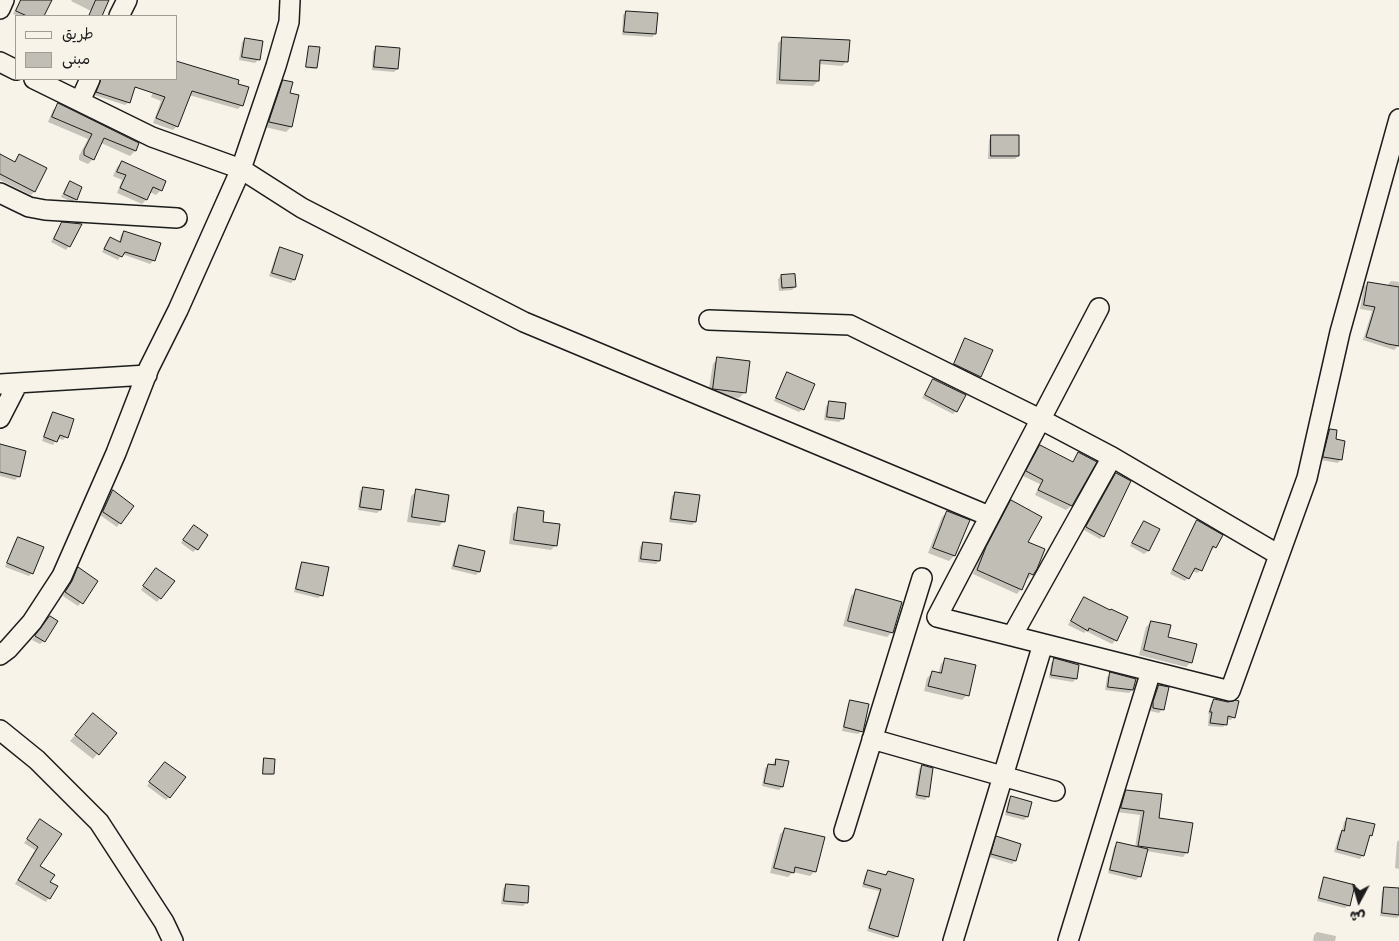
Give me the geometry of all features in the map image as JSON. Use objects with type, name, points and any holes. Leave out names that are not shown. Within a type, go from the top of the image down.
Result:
[{"type":"street","points":[[0,9],[4,0]]},
{"type":"street","points":[[119,15],[126,0]]},
{"type":"street","points":[[0,655],[8,649],[32,622],[62,576],[116,453],[147,375],[241,169],[289,22],[290,0]]},
{"type":"street","points":[[0,62],[15,70]]},
{"type":"street","points":[[36,80],[152,137],[241,169],[302,208],[524,322],[990,516]]},
{"type":"street","points":[[80,101],[90,80]]},
{"type":"street","points":[[1099,308],[937,617],[1230,691],[1307,478],[1340,332],[1399,119]]},
{"type":"street","points":[[0,193],[29,208],[177,218]]},
{"type":"street","points":[[710,320],[850,325],[1040,419],[1112,457],[1279,555]]},
{"type":"street","points":[[0,418],[9,384],[147,375]]},
{"type":"street","points":[[1012,636],[1112,457]]},
{"type":"street","points":[[844,831],[922,578]]},
{"type":"street","points":[[953,941],[1043,644]]},
{"type":"street","points":[[1068,941],[1151,671]]},
{"type":"street","points":[[0,730],[37,760],[99,822],[164,922],[173,941]]},
{"type":"street","points":[[872,739],[1055,791]]},
{"type":"building","points":[[21,0],[52,0],[44,15],[25,15],[16,11]]},
{"type":"building","points":[[96,0],[109,0],[102,15],[89,15]]},
{"type":"building","points":[[626,11],[658,13],[656,34],[624,32]]},
{"type":"building","points":[[782,37],[850,40],[848,62],[820,60],[819,81],[780,80]]},
{"type":"building","points":[[245,38],[263,41],[260,60],[242,57]]},
{"type":"building","points":[[309,46],[320,47],[317,68],[306,67]]},
{"type":"building","points":[[376,46],[400,48],[398,69],[374,67]]},
{"type":"building","points":[[178,62],[239,80],[238,84],[249,87],[243,106],[192,91],[178,127],[156,118],[165,97],[135,87],[130,103],[96,92],[101,80],[178,80]]},
{"type":"building","points":[[283,80],[293,82],[290,93],[299,95],[292,127],[269,122]]},
{"type":"building","points":[[58,103],[139,143],[136,151],[104,138],[94,160],[84,155],[84,150],[92,134],[52,117]]},
{"type":"building","points":[[991,135],[1019,135],[1019,156],[991,156]]},
{"type":"building","points":[[0,154],[15,162],[19,154],[47,168],[35,192],[0,174]]},
{"type":"building","points":[[122,161],[166,181],[162,191],[153,187],[147,200],[120,188],[126,175],[117,172]]},
{"type":"building","points":[[70,181],[82,187],[77,200],[64,194]]},
{"type":"building","points":[[62,222],[82,224],[70,247],[54,239]]},
{"type":"building","points":[[124,231],[161,243],[155,261],[125,252],[122,257],[104,249],[110,237],[120,242]]},
{"type":"building","points":[[280,247],[303,255],[295,280],[272,273]]},
{"type":"building","points":[[795,274],[796,287],[782,288],[781,275]]},
{"type":"building","points":[[1368,282],[1399,287],[1399,346],[1366,337],[1375,307],[1364,305]]},
{"type":"building","points":[[965,338],[993,350],[981,377],[954,364]]},
{"type":"building","points":[[717,357],[750,361],[746,393],[713,389]]},
{"type":"building","points":[[787,372],[815,384],[804,410],[776,398]]},
{"type":"building","points":[[933,379],[966,395],[957,412],[925,395]]},
{"type":"building","points":[[829,401],[846,403],[844,419],[827,417]]},
{"type":"building","points":[[53,412],[74,419],[68,438],[60,435],[57,442],[44,437]]},
{"type":"building","points":[[1330,429],[1337,430],[1336,439],[1345,441],[1342,460],[1323,457]]},
{"type":"building","points":[[0,444],[26,451],[20,477],[0,472]]},
{"type":"building","points":[[1040,445],[1073,462],[1078,452],[1097,462],[1072,506],[1038,490],[1043,480],[1026,471]]},
{"type":"building","points":[[1116,473],[1131,481],[1104,537],[1086,527]]},
{"type":"building","points":[[363,487],[384,490],[381,510],[360,507]]},
{"type":"building","points":[[416,489],[449,495],[445,522],[412,517]]},
{"type":"building","points":[[113,490],[134,506],[121,524],[103,512]]},
{"type":"building","points":[[675,492],[700,495],[696,522],[671,519]]},
{"type":"building","points":[[1011,500],[1042,517],[1028,542],[1045,549],[1037,569],[1033,575],[1029,573],[1022,590],[977,570],[986,547]]},
{"type":"building","points":[[518,507],[544,511],[543,522],[560,524],[557,546],[514,540]]},
{"type":"building","points":[[947,511],[970,520],[955,556],[933,548]]},
{"type":"building","points":[[1197,520],[1223,535],[1216,548],[1213,546],[1202,571],[1195,568],[1189,579],[1173,570]]},
{"type":"building","points":[[1144,521],[1160,529],[1149,551],[1132,543]]},
{"type":"building","points":[[194,525],[208,535],[198,550],[183,540]]},
{"type":"building","points":[[18,537],[44,547],[33,574],[7,563]]},
{"type":"building","points":[[643,542],[662,544],[660,561],[641,559]]},
{"type":"building","points":[[459,545],[485,551],[480,572],[454,566]]},
{"type":"building","points":[[302,562],[329,567],[323,596],[296,589]]},
{"type":"building","points":[[78,567],[98,581],[83,604],[65,592]]},
{"type":"building","points":[[156,568],[175,581],[161,599],[143,586]]},
{"type":"building","points":[[856,589],[902,602],[893,633],[848,621]]},
{"type":"building","points":[[1084,597],[1128,617],[1117,641],[1089,628],[1088,631],[1071,621]]},
{"type":"building","points":[[50,616],[58,621],[45,642],[35,636]]},
{"type":"building","points":[[1151,621],[1171,625],[1168,637],[1197,644],[1192,663],[1144,650]]},
{"type":"building","points":[[945,658],[976,665],[969,696],[928,686],[932,671],[941,673]]},
{"type":"building","points":[[1054,658],[1079,665],[1077,679],[1051,675]]},
{"type":"building","points":[[1110,672],[1136,679],[1133,690],[1108,687]]},
{"type":"building","points":[[1159,685],[1169,687],[1164,710],[1153,708],[1153,702]]},
{"type":"building","points":[[1214,699],[1228,702],[1239,701],[1235,718],[1228,716],[1227,725],[1210,723],[1212,712],[1210,712]]},
{"type":"building","points":[[850,700],[869,704],[863,732],[844,727]]},
{"type":"building","points":[[93,713],[117,733],[99,755],[75,735]]},
{"type":"building","points":[[264,758],[275,759],[274,774],[263,774]]},
{"type":"building","points":[[776,759],[789,761],[783,787],[764,783],[768,764],[775,765]]},
{"type":"building","points":[[165,762],[186,777],[170,798],[149,782]]},
{"type":"building","points":[[922,765],[933,768],[929,797],[917,795]]},
{"type":"building","points":[[1126,790],[1162,794],[1159,818],[1193,823],[1188,853],[1138,846],[1144,811],[1121,808]]},
{"type":"building","points":[[1011,796],[1032,802],[1028,817],[1007,812]]},
{"type":"building","points":[[1347,818],[1375,824],[1364,856],[1337,849]]},
{"type":"building","points":[[40,819],[62,834],[40,866],[55,875],[50,882],[58,886],[50,899],[18,880],[38,847],[27,839]]},
{"type":"building","points":[[785,828],[825,837],[816,872],[795,867],[794,873],[774,868]]},
{"type":"building","points":[[996,836],[1021,844],[1016,861],[991,854]]},
{"type":"building","points":[[1117,842],[1148,849],[1141,877],[1110,870]]},
{"type":"building","points":[[868,870],[886,875],[888,871],[914,879],[898,937],[869,928],[881,889],[864,884]]},
{"type":"building","points":[[1324,877],[1355,885],[1350,906],[1319,898]]},
{"type":"building","points":[[506,884],[529,886],[528,903],[504,901]]},
{"type":"building","points":[[1384,887],[1399,888],[1399,915],[1382,913]]}]
